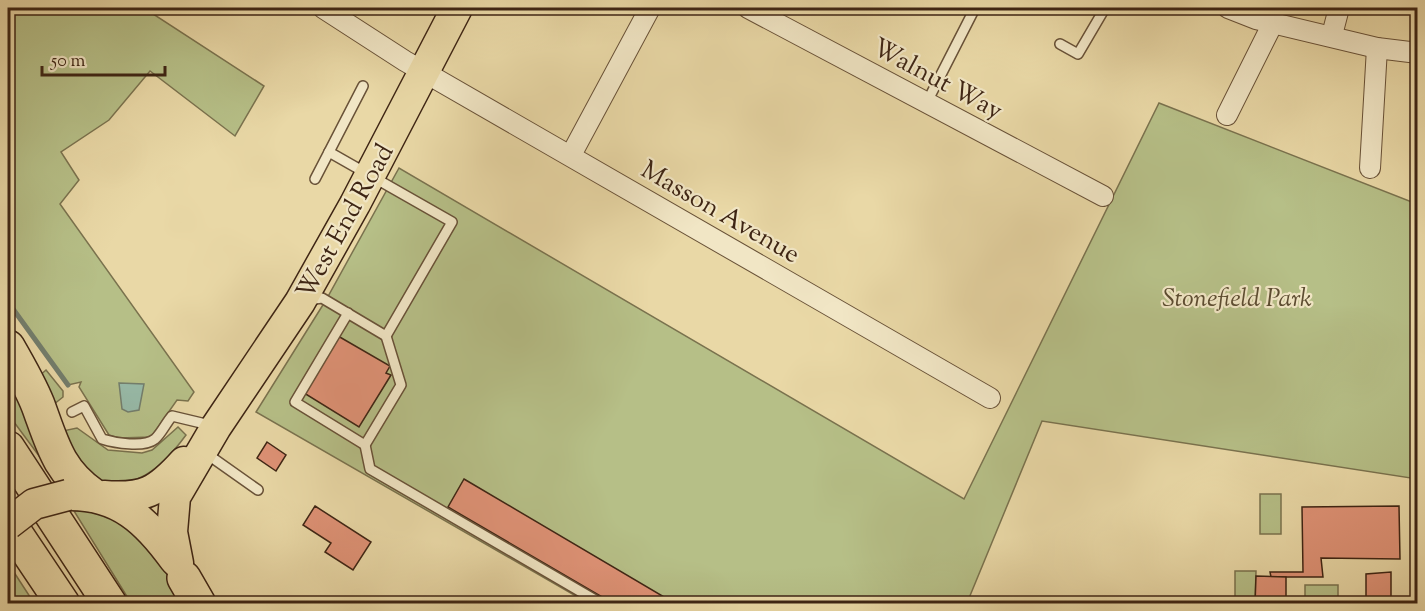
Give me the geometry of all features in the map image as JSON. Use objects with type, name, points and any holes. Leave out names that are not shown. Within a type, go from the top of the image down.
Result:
[{"type":"highway","points":[[8,347],[26,377],[52,445],[65,471],[86,495]]},
{"type":"highway","points":[[8,448],[110,603]]},
{"type":"highway","points":[[8,523],[63,603]]},
{"type":"main road","name":"West End Road","points":[[188,587],[172,532],[175,497],[209,439],[300,302],[425,72],[457,8]]},
{"type":"main road","name":"West End Road","points":[[8,523],[34,504],[86,495],[131,498],[148,494],[168,480],[209,439]]},
{"type":"main road","points":[[86,495],[135,515],[150,527],[188,587]]},
{"type":"street","name":"Masson Avenue","points":[[323,8],[425,72],[990,398]]},
{"type":"street","points":[[571,155],[650,8]]},
{"type":"street","name":"Walnut Way","points":[[748,8],[1103,196]]},
{"type":"street","points":[[1228,8],[1256,19],[1332,35],[1377,48],[1418,52]]},
{"type":"street","points":[[1332,35],[1339,8]]},
{"type":"street","points":[[1227,115],[1273,22]]},
{"type":"street","points":[[1371,168],[1377,48]]},
{"type":"lane","points":[[927,102],[975,8]]},
{"type":"lane","points":[[1060,44],[1078,54],[1105,8]]},
{"type":"lane","points":[[315,179],[363,86]]},
{"type":"lane","points":[[329,152],[452,222],[386,336]]},
{"type":"lane","points":[[300,302],[322,298],[386,336],[401,385],[365,445],[370,469],[602,603]]},
{"type":"lane","points":[[348,314],[295,402],[365,445]]},
{"type":"lane","points":[[72,412],[84,406],[102,439],[113,443],[149,443],[156,438],[172,416],[209,439],[258,490]]},
{"type":"green space","points":[[8,8],[144,8],[264,86],[235,136],[150,71],[109,120],[61,152],[79,180],[60,204],[194,392],[188,401],[177,400],[151,437],[119,438],[109,435],[79,387],[81,382],[68,385],[8,302]]},
{"type":"green space","name":"Stonefield Park","points":[[1159,103],[1417,204],[1417,479],[1042,421],[967,603],[588,603],[256,412],[326,300],[399,168],[964,499]]},
{"type":"green space","points":[[46,370],[63,391],[63,397],[53,405],[63,431],[77,428],[108,450],[142,453],[152,450],[178,427],[186,435],[165,460],[153,470],[128,482],[114,483],[82,473],[37,378]]},
{"type":"green space","points":[[8,372],[48,468],[8,414]]},
{"type":"green space","points":[[1260,494],[1281,494],[1281,534],[1260,534]]},
{"type":"green space","points":[[74,511],[97,511],[137,530],[179,584],[180,603],[131,603]]},
{"type":"green space","points":[[8,563],[34,603],[8,603]]},
{"type":"green space","points":[[1235,571],[1256,571],[1255,603],[1235,604]]},
{"type":"green space","points":[[1305,585],[1338,585],[1338,603],[1305,603]]},
{"type":"shaded area","points":[[119,383],[144,384],[139,410],[128,412],[122,409]]},
{"type":"building","points":[[338,336],[390,366],[386,373],[391,375],[359,427],[304,393]]},
{"type":"building","points":[[267,442],[286,455],[276,471],[257,458]]},
{"type":"building","points":[[464,479],[676,604],[614,604],[448,507]]},
{"type":"building","points":[[315,506],[371,542],[353,570],[325,552],[331,543],[303,525]]},
{"type":"building","points":[[1399,506],[1400,559],[1321,558],[1323,577],[1271,577],[1270,572],[1303,572],[1302,507]]},
{"type":"building","points":[[1391,572],[1391,604],[1366,604],[1366,574]]},
{"type":"building","points":[[1256,576],[1286,577],[1286,604],[1255,604]]},
{"type":"waterway","points":[[8,302],[68,385]]}]
